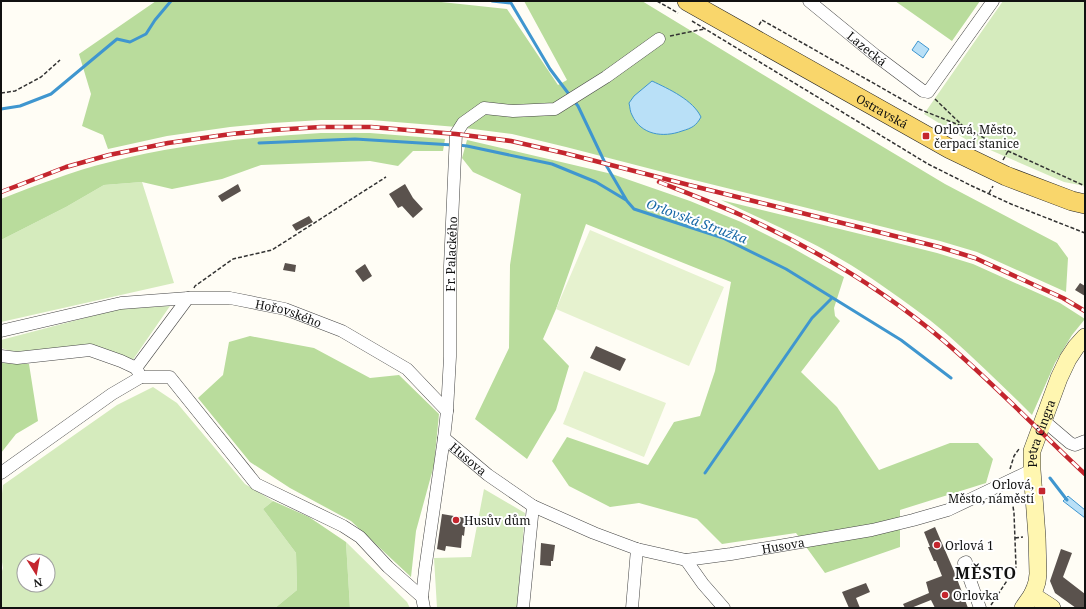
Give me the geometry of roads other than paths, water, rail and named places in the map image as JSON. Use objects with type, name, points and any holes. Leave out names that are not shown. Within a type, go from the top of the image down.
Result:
[{"type":"main road","name":"Ostravská","points":[[684,8],[751,37],[950,149],[1006,176],[1081,205]]},
{"type":"street","name":"Lazecká","points":[[809,1],[875,55],[923,91],[928,92],[993,1]]},
{"type":"street","name":"Fr. Palackého","points":[[423,603],[430,534],[447,411],[450,357],[450,266],[456,134],[463,123],[484,108],[513,111],[555,109],[606,77],[659,39]]},
{"type":"street","name":"Hořovského","points":[[1,331],[121,303],[188,298],[230,298],[285,309],[342,331],[407,369],[447,411]]},
{"type":"street","points":[[1,473],[112,394],[138,372],[188,298]]},
{"type":"street","name":"Petra Cingra","points":[[1028,601],[1037,582],[1039,566],[1032,451],[1059,378],[1068,359],[1085,337]]},
{"type":"street","points":[[1,356],[17,358],[90,350],[121,361],[138,372],[170,377],[256,484],[343,526],[360,537],[423,603]]},
{"type":"street","points":[[1043,420],[1070,444],[1075,445],[1085,441]]},
{"type":"street","name":"Husova","points":[[444,438],[488,475],[533,506],[594,533],[637,549],[686,560],[731,554],[872,530],[913,520],[948,510],[1032,470]]},
{"type":"street","points":[[523,608],[533,506]]},
{"type":"street","points":[[632,608],[637,549]]},
{"type":"street","points":[[686,560],[703,584],[724,608]]},
{"type":"street","points":[[966,562],[964,563],[980,608]]},
{"type":"street","points":[[1028,601],[1052,608]]},
{"type":"water","points":[[918,41],[929,49],[923,58],[912,50]]},
{"type":"water","points":[[652,81],[680,96],[692,105],[701,117],[697,123],[691,128],[667,134],[653,133],[641,127],[631,114],[629,103],[634,96]]},
{"type":"water","points":[[1068,496],[1085,510],[1085,518],[1063,501]]},
{"type":"waterway","points":[[1,109],[20,106],[51,94],[117,39],[130,42],[146,34],[155,20],[171,1]]},
{"type":"waterway","name":"Orlovská Stružka","points":[[492,1],[511,3],[550,69],[571,97]]},
{"type":"waterway","name":"Orlovská Stružka","points":[[574,101],[578,106],[606,165],[627,201],[634,209],[723,238],[786,269],[901,340],[951,378]]},
{"type":"waterway","points":[[259,143],[355,139],[453,145]]},
{"type":"waterway","points":[[458,145],[552,164],[596,182],[626,200]]},
{"type":"waterway","points":[[705,473],[812,318],[832,298]]},
{"type":"waterway","name":"Orlovská Stružka","points":[[1050,478],[1067,500]]},
{"type":"railway","points":[[1,192],[66,167],[109,155],[168,143],[231,134],[321,127],[371,127],[456,134],[511,141],[564,153],[939,247],[975,258],[1063,298],[1085,311]]},
{"type":"railway","points":[[659,182],[722,207],[770,229],[796,242],[873,288],[921,322],[944,341],[998,390],[1085,474]]},
{"type":"place","name":"Orlová, Město, čerpací stanice","points":[[926,136]]},
{"type":"place","name":"Orlová, Město, náměstí","points":[[1042,491]]},
{"type":"place","name":"Husův dům","points":[[456,520]]},
{"type":"place","name":"Orlová 1","points":[[937,545]]},
{"type":"place","name":"Orlovka","points":[[945,595]]},
{"type":"district","name":"MĚSTO","points":[[986,573]]}]
